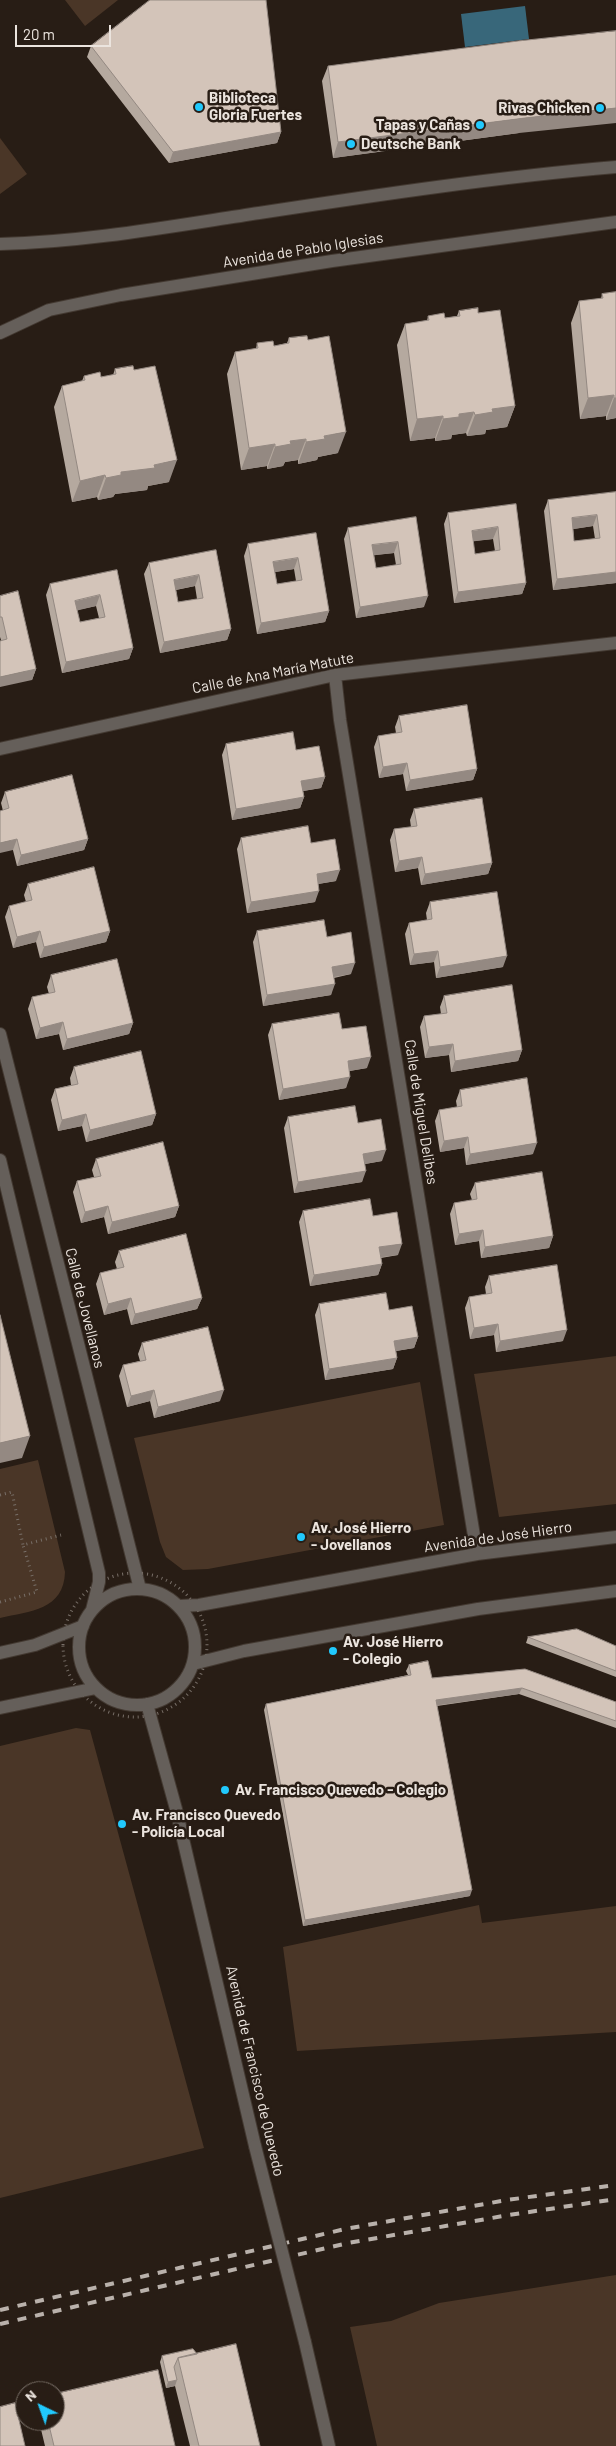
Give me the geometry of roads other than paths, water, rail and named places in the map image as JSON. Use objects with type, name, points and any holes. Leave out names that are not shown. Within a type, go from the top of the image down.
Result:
[{"type":"street","points":[[0,244],[40,243],[114,235],[324,203],[616,167]]},
{"type":"street","name":"Avenida de Pablo Iglesias","points":[[0,333],[49,310],[121,295],[332,261],[616,222]]},
{"type":"street","name":"Calle de Ana María Matute","points":[[0,749],[334,675],[616,643]]},
{"type":"street","name":"Calle de Miguel Delibes","points":[[334,675],[477,1554]]},
{"type":"street","name":"Calle de Jovellanos","points":[[0,1034],[140,1589]]},
{"type":"street","points":[[0,1160],[99,1582],[92,1610],[83,1626],[79,1641],[80,1657],[84,1672],[96,1688],[108,1697],[149,1710],[182,1684],[193,1664],[195,1656],[194,1634],[190,1622],[179,1606],[156,1592],[140,1589],[123,1591],[106,1598],[92,1610]]},
{"type":"street","name":"Avenida de José Hierro","points":[[179,1606],[196,1605],[477,1554],[616,1537]]},
{"type":"street","points":[[193,1664],[244,1651],[478,1609],[616,1591]]},
{"type":"street","points":[[0,1653],[35,1645],[83,1626]]},
{"type":"street","points":[[0,1708],[96,1688]]},
{"type":"street","name":"Avenida de Francisco de Quevedo","points":[[149,1710],[176,1809],[255,2146],[305,2342],[328,2446]]},
{"type":"water","points":[[525,6],[529,39],[465,47],[461,14]]},
{"type":"railway","points":[[0,2310],[345,2229],[507,2200],[616,2185]]},
{"type":"railway","points":[[0,2324],[348,2243],[509,2215],[616,2199]]},
{"type":"place","name":"Biblioteca Gloria Fuertes","points":[[199,107]]},
{"type":"place","name":"Rivas Chicken","points":[[600,108]]},
{"type":"place","name":"Tapas y Cañas","points":[[480,125]]},
{"type":"place","name":"Deutsche Bank","points":[[351,144]]},
{"type":"place","name":"Av. José Hierro - Jovellanos","points":[[301,1537]]},
{"type":"place","name":"Av. José Hierro - Colegio","points":[[333,1651]]},
{"type":"place","name":"Av. Francisco Quevedo - Colegio","points":[[225,1790]]},
{"type":"place","name":"Av. Francisco Quevedo - Policía Local","points":[[122,1824]]}]
